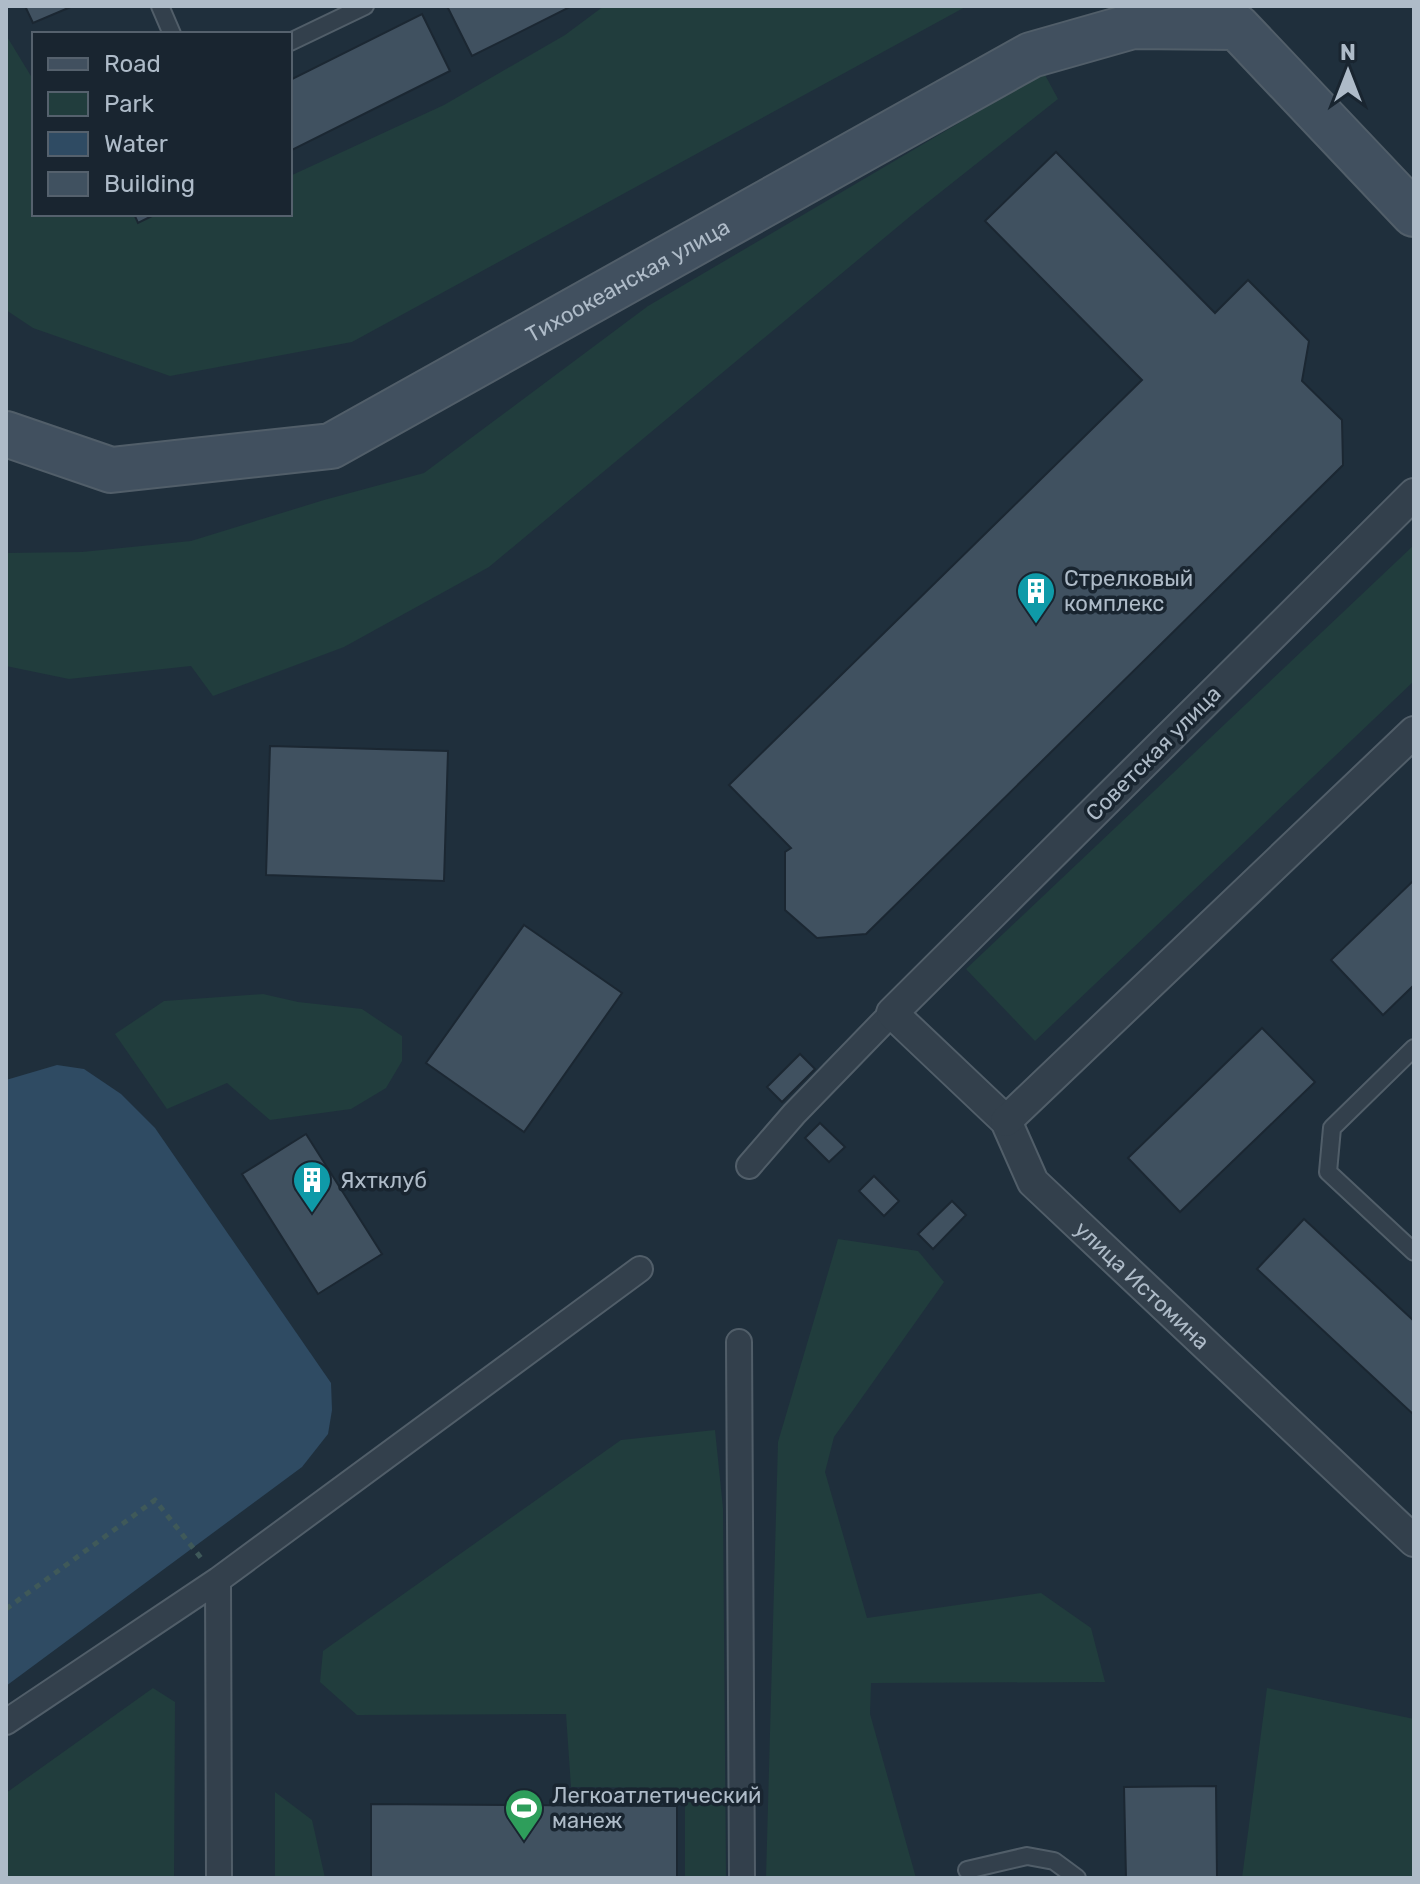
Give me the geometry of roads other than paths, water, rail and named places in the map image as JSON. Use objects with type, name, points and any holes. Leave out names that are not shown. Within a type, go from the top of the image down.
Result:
[{"type":"main road","points":[[1240,17],[1414,214]]},
{"type":"main road","name":"Тихоокеанская улица","points":[[6,434],[111,470],[331,446],[1031,55],[1133,26],[1240,17]]},
{"type":"street","name":"Советская улица","points":[[892,1013],[1414,494]]},
{"type":"street","points":[[1006,1121],[1414,732]]},
{"type":"street","name":"улица Истомина","points":[[892,1013],[1006,1121],[1033,1182],[1414,1541]]},
{"type":"street","points":[[749,1166],[794,1114],[892,1013]]},
{"type":"street","points":[[6,1722],[218,1580],[640,1269]]},
{"type":"street","points":[[739,1342],[742,1878]]},
{"type":"street","points":[[218,1580],[219,1878]]},
{"type":"lane","points":[[160,6],[171,32]]},
{"type":"lane","points":[[292,41],[365,6]]},
{"type":"lane","points":[[1414,1048],[1332,1128],[1328,1172],[1414,1252]]},
{"type":"lane","points":[[967,1870],[1027,1856],[1054,1861],[1077,1878]]},
{"type":"water","points":[[57,1065],[84,1069],[121,1094],[155,1128],[331,1383],[332,1410],[328,1434],[302,1467],[6,1686],[6,1080]]},
{"type":"place","name":"Стрелковый комплекс","points":[[1036,625]]},
{"type":"place","name":"Яхтклуб","points":[[312,1214]]},
{"type":"place","name":"Легкоатлетический манеж","points":[[524,1842]]}]
